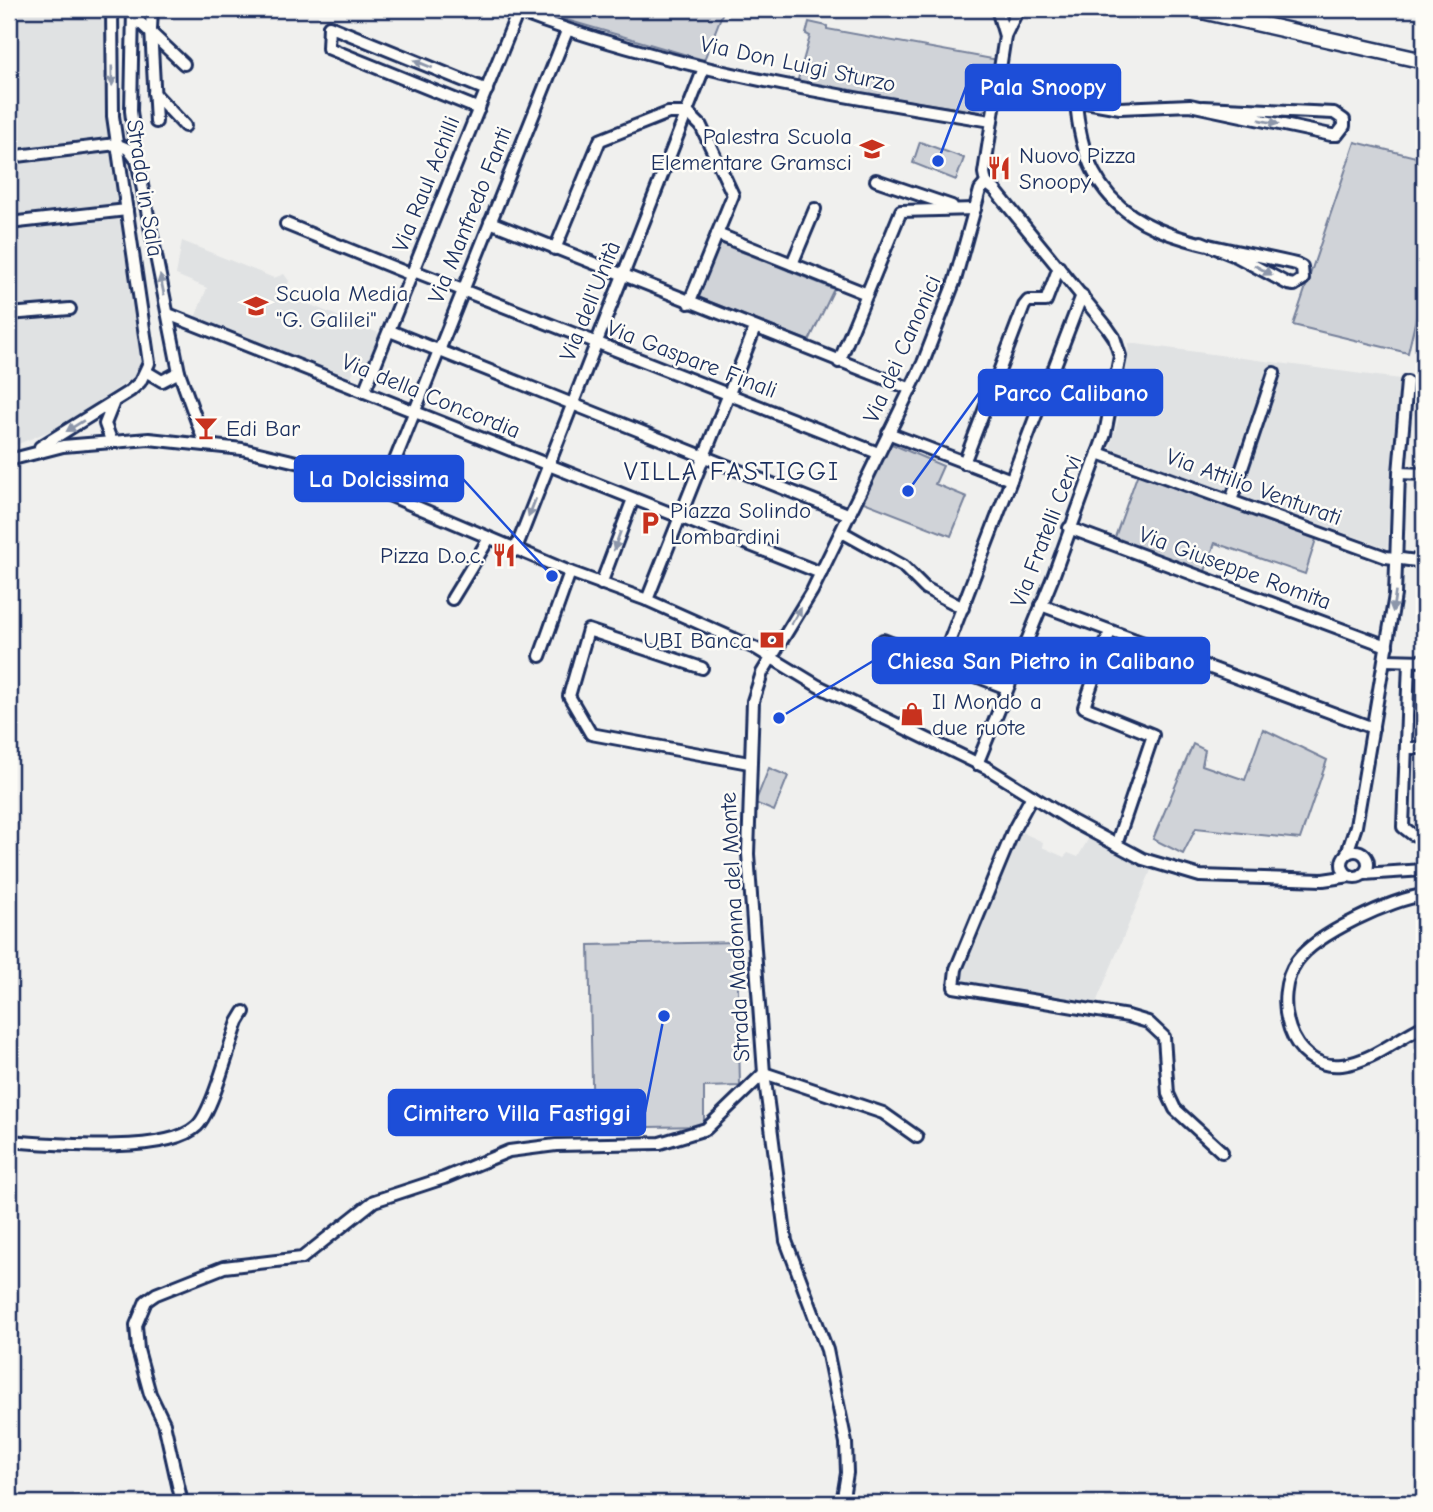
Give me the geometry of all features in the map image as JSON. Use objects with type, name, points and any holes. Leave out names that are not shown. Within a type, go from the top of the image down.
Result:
[{"type":"main road","points":[[1193,9],[1424,61]]},
{"type":"street","name":"Strada in Sala","points":[[112,9],[113,116],[149,352],[147,372]]},
{"type":"street","name":"Strada in Sala","points":[[152,9],[156,122]]},
{"type":"street","name":"Via dei Canonici","points":[[997,9],[1005,36]]},
{"type":"street","name":"Via dei Canonici","points":[[772,658],[842,532],[911,389],[955,280],[980,190],[986,183],[984,173],[1005,36],[1018,9]]},
{"type":"street","name":"Via Don Luigi Sturzo","points":[[518,10],[567,30],[792,89],[991,121]]},
{"type":"street","name":"Via Raul Achilli","points":[[364,392],[518,10]]},
{"type":"street","name":"Strada in Sala","points":[[132,12],[184,64]]},
{"type":"street","name":"Strada in Sala","points":[[132,12],[131,111],[137,160],[178,372],[205,444]]},
{"type":"street","name":"Via Raul Achilli","points":[[479,109],[328,48],[329,26],[486,90]]},
{"type":"street","points":[[132,42],[151,29]]},
{"type":"street","name":"Via Manfredo Fanti","points":[[383,493],[567,30]]},
{"type":"street","points":[[393,74],[401,55]]},
{"type":"street","name":"Via dell'Unità","points":[[515,551],[704,68]]},
{"type":"street","points":[[998,87],[1136,109],[1178,105],[1334,113],[1340,115],[1344,126],[1337,135],[1331,135],[1203,107]]},
{"type":"street","name":"Strada in Sala","points":[[154,93],[185,126]]},
{"type":"street","points":[[1076,100],[1085,158],[1107,194],[1120,208],[1149,227],[1296,264],[1302,267],[1303,279],[1294,285],[1287,284],[1236,256],[1201,242]]},
{"type":"street","points":[[116,144],[127,129],[131,111]]},
{"type":"street","points":[[555,249],[600,140],[668,113],[688,113],[701,126],[733,195],[689,303]]},
{"type":"street","points":[[9,157],[116,144],[128,149],[137,160]]},
{"type":"street","points":[[876,180],[958,209]]},
{"type":"street","points":[[941,663],[1082,295],[986,183]]},
{"type":"street","points":[[792,264],[815,208]]},
{"type":"street","points":[[839,362],[901,211],[975,209]]},
{"type":"street","points":[[9,223],[127,210]]},
{"type":"street","points":[[490,222],[911,389]]},
{"type":"street","name":"Via Raul Achilli","points":[[286,224],[413,273]]},
{"type":"street","points":[[717,233],[867,294]]},
{"type":"street","points":[[964,463],[1024,306],[1028,301],[1046,301],[1059,267]]},
{"type":"street","name":"Via Gaspare Finali","points":[[413,273],[878,453]]},
{"type":"street","name":"Via Fratelli Cervi","points":[[977,764],[1041,605],[1098,453],[1113,402],[1120,356],[1118,346],[1082,295]]},
{"type":"street","points":[[9,314],[70,309]]},
{"type":"street","name":"Via della Concordia","points":[[168,314],[821,573]]},
{"type":"street","points":[[647,600],[755,328]]},
{"type":"street","points":[[390,331],[850,515]]},
{"type":"street","points":[[34,451],[115,401],[140,382],[147,372],[162,381],[178,372]]},
{"type":"street","points":[[1231,501],[1274,373]]},
{"type":"street","points":[[1350,876],[1343,870],[1344,857],[1356,826],[1387,646],[1397,558],[1399,473],[1407,382]]},
{"type":"street","points":[[111,440],[105,424],[115,401]]},
{"type":"street","points":[[888,433],[1011,480]]},
{"type":"street","points":[[9,460],[34,451],[111,440],[149,439],[242,449],[305,464],[383,493],[515,551],[647,600],[772,658],[818,686],[977,764],[1143,859],[1200,876],[1324,880],[1350,876],[1366,869],[1386,873],[1424,870]]},
{"type":"street","name":"Via Attilio Venturati","points":[[1098,453],[1397,558],[1424,562]]},
{"type":"street","points":[[1399,473],[1424,474]]},
{"type":"street","points":[[601,584],[633,499]]},
{"type":"street","name":"Via Giuseppe Romita","points":[[1069,528],[1387,646]]},
{"type":"street","points":[[842,532],[903,566],[925,588],[963,608]]},
{"type":"street","points":[[452,599],[488,540]]},
{"type":"street","points":[[540,656],[570,572]]},
{"type":"street","points":[[1041,605],[1373,728]]},
{"type":"street","points":[[702,667],[588,630],[569,696],[592,734],[749,763]]},
{"type":"street","points":[[1110,631],[1084,707],[1153,735],[1116,845]]},
{"type":"street","points":[[883,640],[1007,688]]},
{"type":"street","name":"Strada Madonna del Monte","points":[[772,658],[756,685],[749,763],[748,854],[764,1073],[786,1241],[827,1350],[846,1443],[847,1473],[842,1503]]},
{"type":"street","points":[[1385,660],[1424,661]]},
{"type":"street","points":[[1409,661],[1404,827],[1412,834],[1424,838]]},
{"type":"street","points":[[1406,748],[1424,748]]},
{"type":"street","points":[[1032,796],[1014,828],[956,969],[954,987],[1128,1016],[1148,1022],[1164,1037],[1168,1094],[1175,1109],[1222,1152]]},
{"type":"street","points":[[1356,826],[1366,869]]},
{"type":"street","points":[[1324,880],[1344,857],[1362,852]]},
{"type":"street","points":[[1424,895],[1384,907],[1314,946],[1292,970],[1285,993],[1286,1020],[1292,1036],[1311,1058],[1326,1065],[1343,1065],[1361,1060],[1424,1026]]},
{"type":"street","points":[[9,1141],[155,1144],[183,1136],[198,1126],[207,1112],[238,1022],[244,1013]]},
{"type":"street","points":[[182,1503],[164,1423],[150,1394],[138,1350],[136,1325],[146,1301],[156,1294],[224,1267],[302,1258],[374,1201],[444,1178],[509,1152],[556,1145],[660,1143],[706,1129],[764,1073]]},
{"type":"street","name":"Strada Madonna del Monte","points":[[764,1073],[883,1113],[917,1137]]},
{"type":"shaded area","points":[[9,9],[106,9],[106,116],[143,366],[139,373],[68,423],[9,448]]},
{"type":"shaded area","points":[[529,9],[724,9],[704,60]]},
{"type":"shaded area","points":[[809,22],[827,26],[827,29],[998,60],[989,108],[981,112],[797,83],[810,36],[806,34]]},
{"type":"shaded area","points":[[920,142],[964,158],[956,180],[913,163]]},
{"type":"shaded area","points":[[1355,142],[1424,159],[1424,284],[1408,353],[1293,325]]},
{"type":"shaded area","name":"Scuola Media \"G. Galilei\"","points":[[182,241],[274,278],[284,274],[289,281],[284,294],[381,334],[366,372],[355,368],[351,377],[195,318],[207,288],[176,275]]},
{"type":"shaded area","points":[[720,243],[834,289],[809,341],[698,297]]},
{"type":"shaded area","points":[[1129,343],[1400,379],[1387,548],[1110,449],[1123,402]]},
{"type":"shaded area","points":[[887,442],[943,466],[935,484],[967,497],[951,536],[861,501]]},
{"type":"shaded area","points":[[1138,473],[1317,536],[1305,574],[1215,543],[1204,574],[1114,540]]},
{"type":"shaded area","points":[[1263,729],[1327,760],[1300,839],[1196,828],[1183,854],[1153,839],[1193,744],[1205,750],[1202,765],[1245,780]]},
{"type":"shaded area","points":[[769,768],[788,776],[774,811],[755,803]]},
{"type":"shaded area","points":[[1019,831],[1043,842],[1042,847],[1064,857],[1068,853],[1078,857],[1090,836],[1152,868],[1096,1003],[957,982]]},
{"type":"shaded area","points":[[737,942],[740,1086],[704,1087],[704,1126],[593,1128],[589,945]]},
{"type":"place","name":"Palestra Scuola Elementare Gramsci","points":[[872,149]]},
{"type":"place","name":"Pala Snoopy","points":[[938,161]]},
{"type":"place","name":"Nuovo Pizza Snoopy","points":[[999,168]]},
{"type":"place","name":"Scuola Media \"G. Galilei\"","points":[[256,306]]},
{"type":"place","name":"Edi Bar","points":[[206,428]]},
{"type":"place","name":"Parco Calibano","points":[[908,491]]},
{"type":"place","name":"Piazza Solindo Lombardini","points":[[650,523]]},
{"type":"place","name":"Pizza D.o.c.","points":[[504,555]]},
{"type":"place","name":"La Dolcissima","points":[[552,576]]},
{"type":"place","name":"UBI Banca","points":[[772,640]]},
{"type":"place","name":"Il Mondo a due ruote","points":[[912,714]]},
{"type":"place","name":"Chiesa San Pietro in Calibano","points":[[779,718]]},
{"type":"place","name":"Cimitero Villa Fastiggi","points":[[664,1016]]},
{"type":"district","name":"VILLA FASTIGGI","points":[[732,472]]}]
